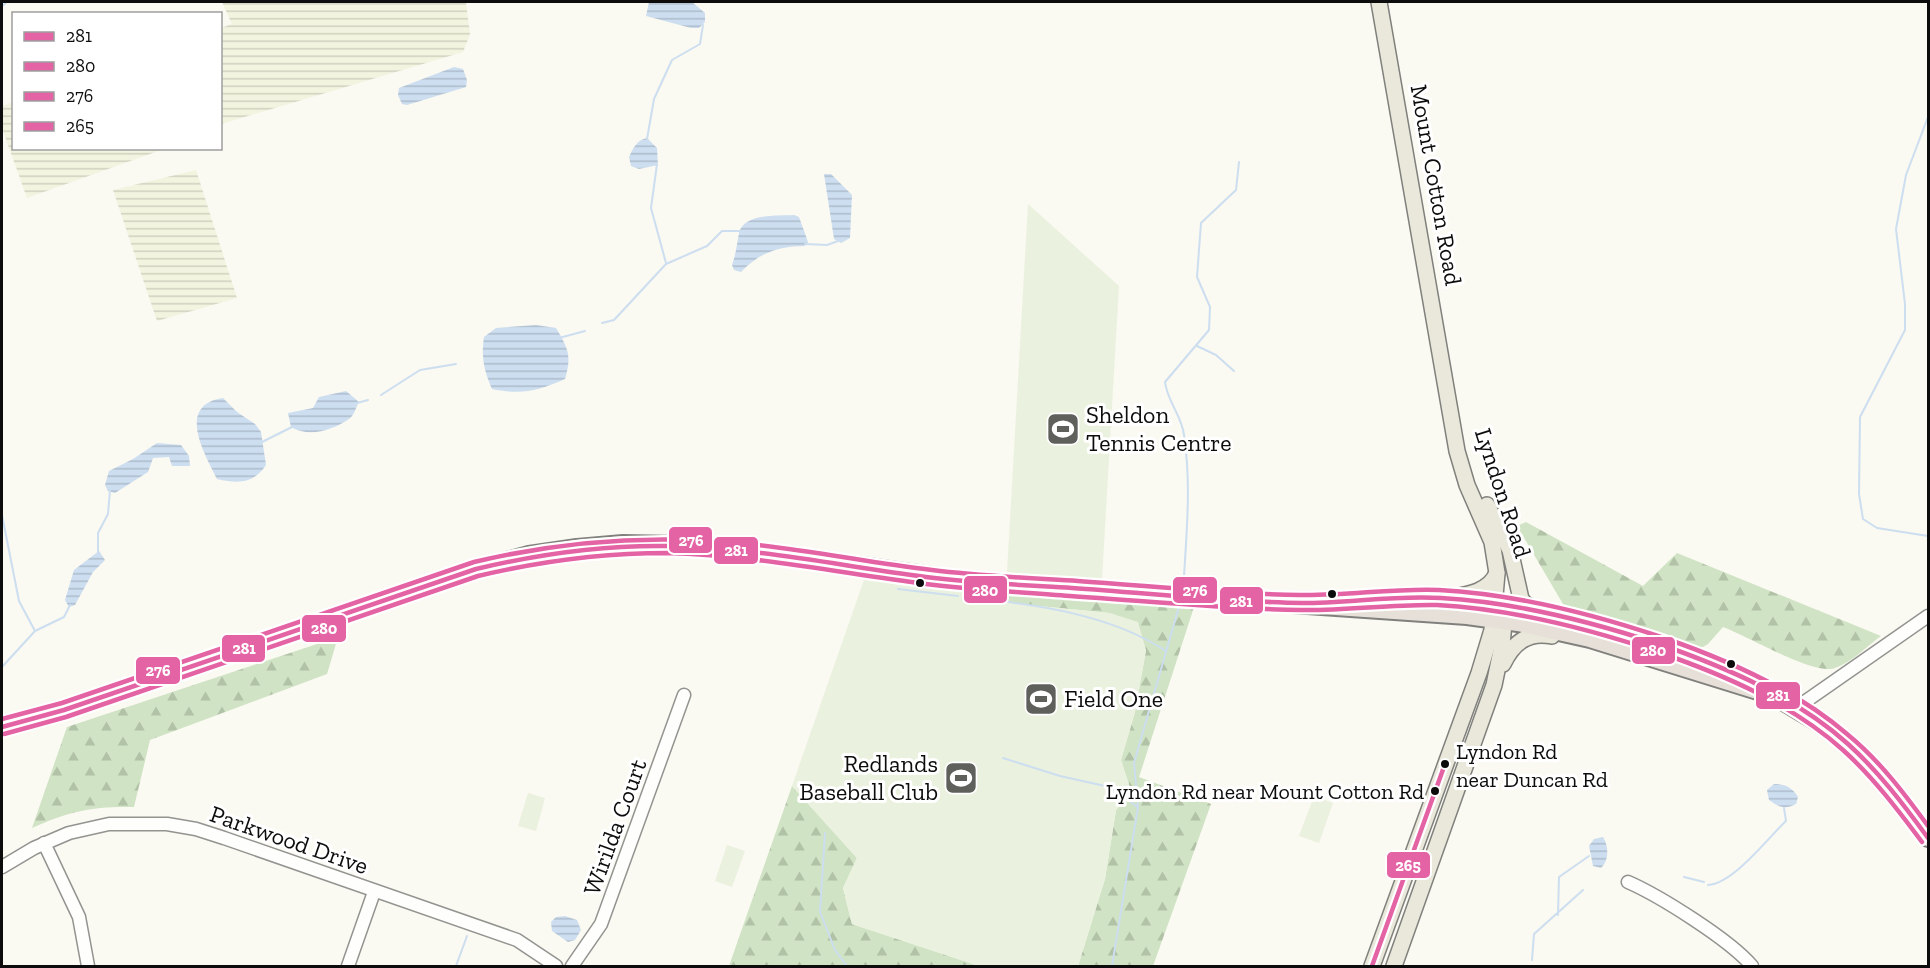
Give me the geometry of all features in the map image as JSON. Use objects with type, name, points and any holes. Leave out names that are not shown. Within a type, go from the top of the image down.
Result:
[{"type":"highway","points":[[2,727],[64,710],[476,569],[529,555],[623,544],[680,545],[784,555],[972,582],[1500,613],[1590,626],[1685,654]]},
{"type":"highway","points":[[1300,603],[1443,598],[1500,613]]},
{"type":"highway","name":"Mount Cotton Road","points":[[1500,613],[1559,632],[1646,655],[1778,697]]},
{"type":"highway","name":"Mount Cotton Road","points":[[1685,654],[1741,677],[1832,731],[1867,763],[1929,838]]},
{"type":"main road","name":"Mount Cotton Road","points":[[1379,2],[1446,377],[1451,417],[1462,471],[1492,542],[1500,613]]},
{"type":"main road","name":"Mount Cotton Road","points":[[1446,377],[1473,475],[1510,550],[1523,602],[1531,608],[1649,639],[1685,654]]},
{"type":"main road","name":"Lyndon Road","points":[[1394,966],[1494,685],[1505,559],[1470,478],[1455,411]]},
{"type":"main road","points":[[1443,598],[1462,596],[1483,588],[1493,581],[1497,573]]},
{"type":"main road","name":"Lyndon Road","points":[[1372,966],[1500,613]]},
{"type":"main road","points":[[1494,685],[1508,653],[1524,638],[1534,634],[1646,655]]},
{"type":"main road","points":[[1444,764],[1464,771]]},
{"type":"street","points":[[1796,708],[1929,616]]},
{"type":"street","name":"Wirilda Court","points":[[572,966],[601,924],[684,695]]},
{"type":"street","name":"Parkwood Drive","points":[[2,867],[44,843],[97,826],[138,822],[196,829],[517,940],[556,966]]},
{"type":"street","points":[[44,843],[79,917],[88,966]]},
{"type":"street","points":[[1628,882],[1644,889],[1727,943],[1752,966]]},
{"type":"street","points":[[348,966],[374,892]]},
{"type":"green space","points":[[222,2],[466,2],[470,34],[463,52],[222,124],[222,28],[232,24]]},
{"type":"green space","points":[[12,102],[12,150],[161,150],[27,198],[2,128],[2,106]]},
{"type":"green space","points":[[196,170],[237,298],[157,321],[113,190]]},
{"type":"green space","name":"Sheldon Tennis Centre","points":[[1028,204],[1119,286],[1102,579],[1007,573]]},
{"type":"green space","points":[[1526,522],[1643,586],[1677,553],[1881,636],[1847,662],[1835,668],[1825,669],[1797,661],[1723,627],[1708,644],[1701,648],[1571,609],[1563,604],[1517,526]]},
{"type":"green space","name":"Redlands Baseball Club","points":[[865,577],[980,589],[978,600],[1110,613],[1138,622],[1146,650],[1135,712],[1121,760],[1131,791],[1116,810],[1105,879],[1078,966],[979,966],[852,924],[843,888],[857,858],[792,786]]},
{"type":"green space","points":[[980,589],[1195,604],[1139,777],[1211,804],[1153,966],[1078,966],[1105,879],[1116,810],[1131,791],[1121,760],[1135,712],[1146,650],[1109,613],[977,600]]},
{"type":"green space","points":[[338,637],[327,674],[150,740],[134,807],[106,807],[82,811],[58,817],[32,828],[67,727]]},
{"type":"green space","points":[[792,786],[857,858],[843,888],[852,924],[979,966],[729,966]]},
{"type":"green space","points":[[528,793],[545,798],[536,831],[518,826]]},
{"type":"green space","points":[[1314,796],[1333,803],[1319,843],[1299,836]]},
{"type":"green space","points":[[727,845],[745,851],[732,887],[715,881]]},
{"type":"water","points":[[649,2],[692,2],[705,13],[705,22],[699,28],[691,28],[646,16]]},
{"type":"water","points":[[454,67],[463,69],[467,80],[466,87],[407,105],[402,104],[398,95],[399,88]]},
{"type":"water","points":[[647,138],[657,148],[658,165],[639,169],[631,166],[629,157],[632,151],[638,143]]},
{"type":"water","points":[[824,174],[831,174],[852,195],[850,238],[841,243],[834,239]]},
{"type":"water","points":[[794,215],[799,217],[808,242],[805,246],[778,249],[762,255],[741,272],[734,270],[732,265],[739,233],[747,222],[762,217]]},
{"type":"water","points":[[536,325],[556,328],[563,341],[568,352],[565,379],[529,391],[512,392],[492,389],[484,364],[484,337],[496,328]]},
{"type":"water","points":[[346,391],[359,402],[349,419],[321,431],[306,432],[291,427],[288,413],[313,408],[319,397]]},
{"type":"water","points":[[223,398],[237,412],[255,424],[261,432],[266,465],[256,476],[245,481],[232,482],[217,479],[201,444],[197,420],[200,410],[209,402]]},
{"type":"water","points":[[157,443],[181,445],[189,456],[190,466],[172,466],[169,457],[153,458],[148,472],[115,493],[108,491],[105,485],[109,471]]},
{"type":"water","points":[[99,551],[105,560],[93,572],[75,605],[69,607],[65,600],[74,570]]},
{"type":"water","points":[[1774,784],[1791,788],[1798,797],[1796,804],[1782,807],[1769,800],[1767,790]]},
{"type":"water","points":[[1603,837],[1607,853],[1606,861],[1601,868],[1593,866],[1589,846],[1594,839]]},
{"type":"water","points":[[565,916],[577,920],[581,930],[575,940],[568,942],[552,931],[551,922],[556,917]]},
{"type":"waterway","points":[[2,6],[7,2]]},
{"type":"waterway","points":[[647,139],[654,99],[672,60],[700,44],[703,25],[700,23]]},
{"type":"waterway","points":[[1928,117],[1906,175],[1896,229],[1905,304],[1905,330],[1860,417],[1859,494],[1863,519],[1877,528],[1928,536]]},
{"type":"waterway","points":[[1184,576],[1188,505],[1186,452],[1183,428],[1165,382],[1209,330],[1210,307],[1197,277],[1201,223],[1236,190],[1239,162]]},
{"type":"waterway","points":[[657,164],[651,208],[666,263]]},
{"type":"waterway","points":[[602,323],[614,320],[666,264],[707,246],[722,231],[740,231]]},
{"type":"waterway","points":[[805,244],[827,245],[838,241]]},
{"type":"waterway","points":[[559,338],[585,331]]},
{"type":"waterway","points":[[1197,346],[1216,355],[1234,371]]},
{"type":"waterway","points":[[381,395],[420,370],[456,364]]},
{"type":"waterway","points":[[357,403],[368,400]]},
{"type":"waterway","points":[[260,443],[292,427]]},
{"type":"waterway","points":[[98,553],[98,533],[108,514],[110,490]]},
{"type":"waterway","points":[[2,515],[19,601],[35,631]]},
{"type":"waterway","points":[[898,589],[958,596]]},
{"type":"waterway","points":[[970,597],[1072,613],[1121,628],[1166,651]]},
{"type":"waterway","points":[[1112,966],[1138,807],[1134,763],[1180,603]]},
{"type":"waterway","points":[[2,667],[35,631],[64,617],[70,605]]},
{"type":"waterway","points":[[1003,758],[1060,776],[1105,786],[1117,791],[1137,807]]},
{"type":"waterway","points":[[1708,885],[1718,883],[1728,877],[1750,859],[1786,821],[1784,808]]},
{"type":"waterway","points":[[825,833],[820,912],[835,950],[847,966]]},
{"type":"waterway","points":[[1558,915],[1559,877],[1589,856]]},
{"type":"waterway","points":[[1684,877],[1704,882]]},
{"type":"waterway","points":[[1532,960],[1534,934],[1583,890]]},
{"type":"waterway","points":[[456,966],[467,936]]},
{"type":"transit line","name":"276","points":[[2,719],[62,703],[474,562],[543,548],[611,541],[714,541],[986,575],[1272,594],[1318,595],[1439,590],[1496,596],[1553,606],[1664,638],[1737,666],[1784,690],[1827,718],[1859,744],[1890,777],[1928,826]]},
{"type":"transit line","name":"281","points":[[2,727],[64,710],[476,569],[523,559],[594,549],[642,546],[699,547],[764,553],[926,577],[980,582],[1273,602],[1320,603],[1441,598],[1524,608],[1551,614],[1606,628],[1684,653],[1734,673],[1783,698],[1828,727],[1848,744],[1891,789],[1928,838]]},
{"type":"transit line","name":"280","points":[[4,734],[66,717],[478,576],[525,566],[596,556],[643,553],[700,554],[980,589],[1271,609],[1317,610],[1437,605],[1494,611],[1550,622],[1607,636],[1661,653],[1733,681],[1780,705],[1823,734],[1854,760],[1885,794],[1922,842]]},
{"type":"transit line","name":"265","points":[[1372,966],[1445,764]]},
{"type":"place","name":"Sheldon Tennis Centre","points":[[1063,429]]},
{"type":"place","name":"Field One","points":[[1041,699]]},
{"type":"place","name":"Lyndon Rd near Duncan Rd","points":[[1445,764]]},
{"type":"place","name":"Redlands Baseball Club","points":[[961,778]]},
{"type":"place","name":"Lyndon Rd near Mount Cotton Rd","points":[[1435,791]]}]
